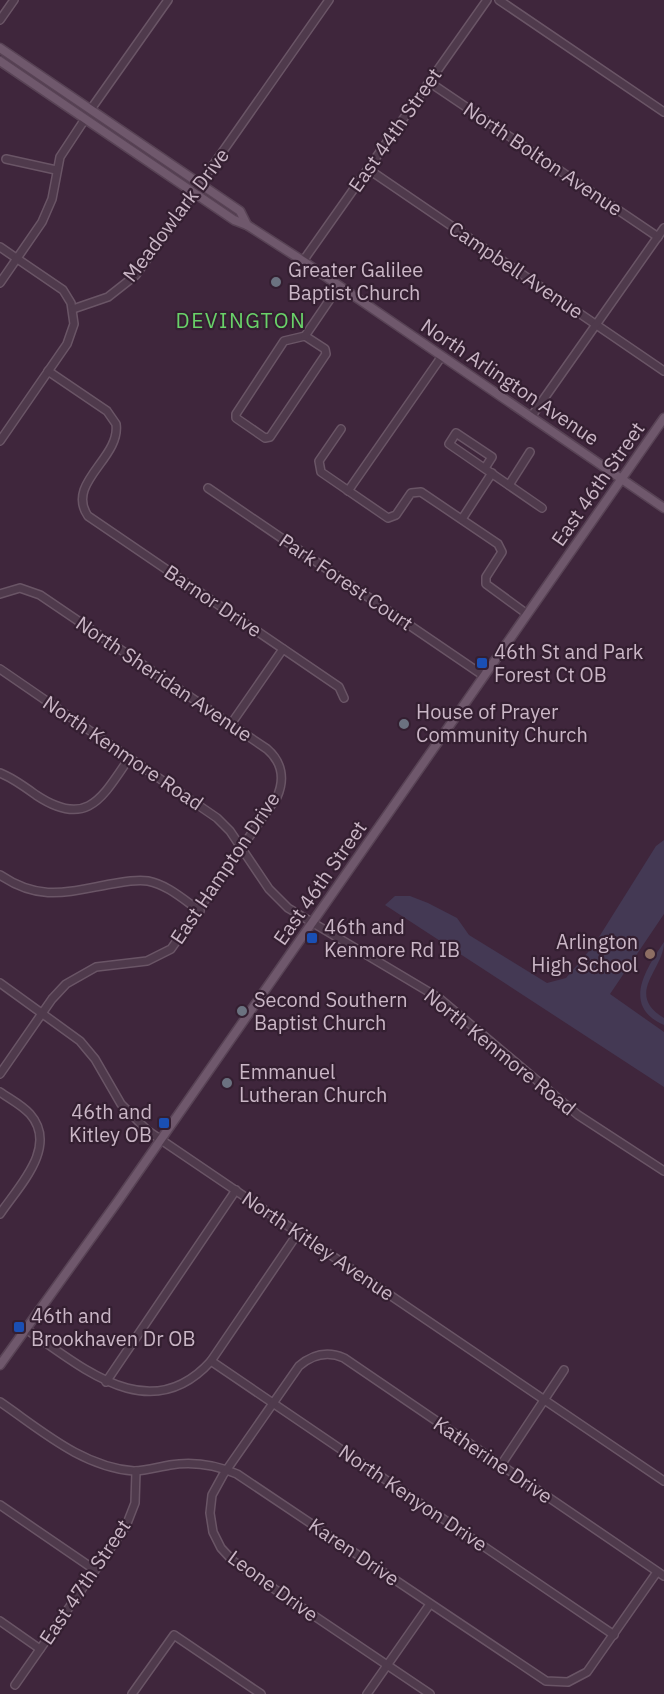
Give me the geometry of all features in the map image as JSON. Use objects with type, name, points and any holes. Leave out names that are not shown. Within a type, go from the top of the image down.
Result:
[{"type":"main road","name":"North Arlington Avenue","points":[[0,48],[240,211],[247,225]]},
{"type":"main road","name":"North Arlington Avenue","points":[[0,61],[194,194],[303,261],[664,508]]},
{"type":"main road","name":"East 46th Street","points":[[0,1365],[160,1140],[664,418]]},
{"type":"street","points":[[0,20],[14,0]]},
{"type":"street","points":[[91,109],[168,0]]},
{"type":"street","name":"Meadowlark Drive","points":[[73,309],[108,297],[133,278],[329,0]]},
{"type":"street","name":"East 44th Street","points":[[303,261],[487,0]]},
{"type":"street","points":[[499,0],[664,112]]},
{"type":"street","name":"North Bolton Avenue","points":[[429,82],[658,237]]},
{"type":"street","points":[[0,284],[49,208],[61,154],[85,119]]},
{"type":"street","points":[[6,159],[56,170]]},
{"type":"street","name":"Campbell Avenue","points":[[368,169],[664,371]]},
{"type":"street","points":[[531,417],[664,228]]},
{"type":"street","points":[[0,246],[61,288],[73,309],[74,324],[71,335],[0,441]]},
{"type":"street","points":[[305,336],[325,349],[326,354],[270,437],[265,438],[237,418],[236,414],[284,341],[305,336],[339,286]]},
{"type":"street","points":[[348,491],[442,356]]},
{"type":"street","name":"Barnor Drive","points":[[48,371],[107,411],[117,428],[114,444],[86,485],[82,504],[91,518],[339,687],[344,698]]},
{"type":"street","points":[[341,429],[319,461],[318,467],[388,518],[396,515],[411,493],[420,491],[462,519],[501,547],[501,556],[486,577],[488,587],[527,614]]},
{"type":"street","points":[[484,468],[492,457],[456,433],[449,444],[542,508]]},
{"type":"street","points":[[509,485],[530,452]]},
{"type":"street","points":[[462,519],[492,473]]},
{"type":"street","name":"Park Forest Court","points":[[208,488],[484,676]]},
{"type":"street","name":"North Sheridan Avenue","points":[[0,594],[14,589],[29,590],[231,724],[271,752],[280,768],[282,782]]},
{"type":"street","points":[[231,724],[283,649]]},
{"type":"street","name":"North Kenmore Road","points":[[0,669],[213,814],[230,831],[277,898],[311,924],[439,998],[578,1115],[664,1172]]},
{"type":"street","points":[[0,773],[51,805],[74,810],[98,801],[130,757]]},
{"type":"street","name":"East Hampton Drive","points":[[0,1074],[42,1012],[66,984],[82,973],[110,964],[139,963],[164,954],[179,940],[277,797],[282,782]]},
{"type":"street","points":[[0,875],[26,890],[46,894],[129,880],[147,881],[166,888],[200,911]]},
{"type":"street","name":"North Kitley Avenue","points":[[0,983],[84,1045],[127,1111],[160,1140],[664,1481]]},
{"type":"street","points":[[0,1092],[29,1113],[40,1134],[38,1157],[0,1214]]},
{"type":"street","points":[[106,1382],[236,1190]]},
{"type":"street","points":[[26,1329],[106,1382],[133,1391],[159,1390],[186,1381],[211,1361],[298,1233]]},
{"type":"street","name":"Katherine Drive","points":[[319,1355],[334,1354],[344,1358],[661,1574]]},
{"type":"street","name":"Leone Drive","points":[[319,1355],[299,1366],[227,1470],[212,1496],[210,1513],[213,1532],[223,1550],[233,1561],[430,1694]]},
{"type":"street","name":"North Kenyon Drive","points":[[211,1361],[614,1635]]},
{"type":"street","points":[[501,1465],[564,1370]]},
{"type":"street","name":"Karen Drive","points":[[0,1402],[85,1458],[109,1467],[136,1471],[194,1463],[227,1470],[253,1483],[535,1675],[552,1682],[571,1681],[587,1672],[661,1574]]},
{"type":"street","name":"East 47th Street","points":[[15,1685],[130,1518],[136,1494],[136,1471]]},
{"type":"street","points":[[0,1505],[95,1570]]},
{"type":"street","points":[[367,1694],[430,1604]]},
{"type":"street","points":[[0,1621],[40,1649]]},
{"type":"street","points":[[132,1694],[174,1635],[261,1694]]},
{"type":"shaded area","points":[[664,840],[664,914],[610,994],[664,1032],[664,1087],[385,905],[395,896],[410,896],[428,903],[457,918],[469,935],[547,983],[566,978],[594,945],[656,846]]},
{"type":"shaded area","points":[[664,942],[646,991],[647,1000],[653,1009],[664,1018],[664,1025],[651,1017],[643,1008],[640,998],[645,975]]},
{"type":"place","name":"Greater Galilee Baptist Church","points":[[276,282]]},
{"type":"place","name":"46th St and Park Forest Ct OB","points":[[482,663]]},
{"type":"place","name":"House of Prayer Community Church","points":[[404,724]]},
{"type":"place","name":"46th and Kenmore Rd IB","points":[[312,938]]},
{"type":"place","name":"Arlington High School","points":[[650,954]]},
{"type":"place","name":"Second Southern Baptist Church","points":[[242,1011]]},
{"type":"place","name":"Emmanuel Lutheran Church","points":[[227,1083]]},
{"type":"place","name":"46th and Kitley OB","points":[[164,1123]]},
{"type":"place","name":"46th and Brookhaven Dr OB","points":[[19,1327]]},
{"type":"district","name":"DEVINGTON","points":[[241,321]]}]
